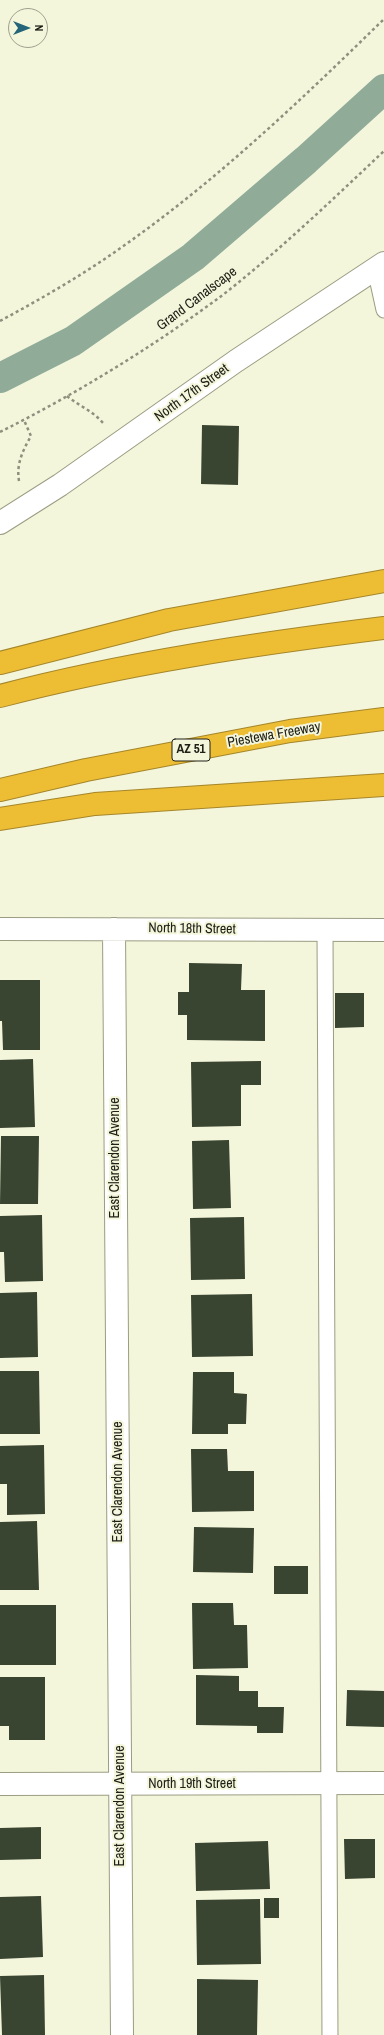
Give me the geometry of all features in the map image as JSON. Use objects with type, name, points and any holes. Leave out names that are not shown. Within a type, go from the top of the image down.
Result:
[{"type":"highway","points":[[0,663],[169,620],[384,581]]},
{"type":"highway","points":[[0,696],[63,680],[262,644],[384,628]]},
{"type":"highway","name":"Piestewa Freeway","points":[[0,790],[86,770],[290,731],[384,719]]},
{"type":"highway","points":[[0,820],[95,804],[384,785]]},
{"type":"street","name":"North 17th Street","points":[[0,523],[117,447],[236,362],[380,266]]},
{"type":"street","name":"North 18th Street","points":[[0,929],[384,930]]},
{"type":"street","name":"East Clarendon Avenue","points":[[114,929],[122,2035]]},
{"type":"street","name":"North 19th Street","points":[[0,1784],[384,1783]]},
{"type":"lane","points":[[380,266],[384,310]]},
{"type":"lane","points":[[325,931],[330,2035]]},
{"type":"path","points":[[0,321],[57,289],[109,256],[169,212],[276,123],[384,19]]},
{"type":"path","name":"Grand Canalscape","points":[[0,432],[67,396],[161,338],[224,294],[286,242],[384,151]]},
{"type":"path","points":[[67,396],[77,404],[90,411],[106,426]]},
{"type":"path","points":[[24,420],[31,436],[22,453],[18,470],[21,487],[31,504]]},
{"type":"building","points":[[202,425],[239,426],[238,485],[201,484]]},
{"type":"building","points":[[189,963],[242,964],[241,990],[265,990],[265,1041],[187,1040],[187,1015],[178,1015],[178,992],[189,992]]},
{"type":"building","points":[[0,980],[40,980],[40,1050],[3,1050],[2,1021],[0,1021]]},
{"type":"building","points":[[335,993],[364,993],[364,1027],[335,1028]]},
{"type":"building","points":[[33,1059],[35,1127],[0,1128],[0,1060]]},
{"type":"building","points":[[261,1061],[261,1085],[241,1085],[241,1126],[192,1127],[191,1062]]},
{"type":"building","points":[[1,1136],[39,1136],[38,1204],[0,1204]]},
{"type":"building","points":[[229,1140],[231,1208],[193,1209],[192,1141]]},
{"type":"building","points":[[42,1215],[43,1281],[5,1282],[4,1252],[0,1252],[0,1216]]},
{"type":"building","points":[[244,1217],[245,1279],[191,1280],[190,1218]]},
{"type":"building","points":[[37,1292],[38,1357],[0,1358],[0,1293]]},
{"type":"building","points":[[252,1294],[253,1356],[192,1357],[191,1295]]},
{"type":"building","points":[[0,1371],[39,1371],[40,1434],[0,1434]]},
{"type":"building","points":[[193,1372],[234,1372],[234,1393],[247,1394],[246,1424],[228,1424],[228,1434],[192,1434]]},
{"type":"building","points":[[44,1445],[45,1514],[7,1515],[7,1484],[0,1484],[0,1446]]},
{"type":"building","points":[[191,1449],[227,1449],[228,1471],[254,1471],[254,1511],[192,1512]]},
{"type":"building","points":[[37,1521],[39,1590],[0,1590],[0,1522]]},
{"type":"building","points":[[194,1527],[254,1528],[253,1573],[193,1572]]},
{"type":"building","points":[[274,1566],[308,1566],[308,1594],[274,1594]]},
{"type":"building","points":[[192,1603],[233,1603],[234,1625],[247,1625],[248,1668],[193,1669]]},
{"type":"building","points":[[0,1605],[56,1605],[56,1665],[0,1665]]},
{"type":"building","points":[[196,1675],[239,1676],[239,1691],[258,1691],[258,1707],[284,1707],[283,1733],[257,1733],[257,1726],[196,1725]]},
{"type":"building","points":[[0,1677],[45,1677],[45,1740],[9,1740],[9,1726],[0,1726]]},
{"type":"building","points":[[347,1690],[384,1691],[384,1727],[346,1726]]},
{"type":"building","points":[[41,1827],[41,1859],[0,1860],[0,1828]]},
{"type":"building","points":[[344,1839],[375,1839],[375,1878],[345,1879]]},
{"type":"building","points":[[268,1841],[270,1889],[196,1891],[195,1843]]},
{"type":"building","points":[[41,1896],[43,1957],[0,1959],[0,1897]]},
{"type":"building","points":[[264,1898],[279,1898],[279,1918],[264,1918]]},
{"type":"building","points":[[260,1899],[261,1964],[197,1965],[196,1900]]},
{"type":"building","points":[[44,1975],[45,2035],[2,2035],[0,1976]]},
{"type":"building","points":[[197,1979],[258,1980],[257,2035],[197,2035]]},
{"type":"waterway","points":[[0,378],[73,341],[193,257],[306,160],[384,89]]}]
